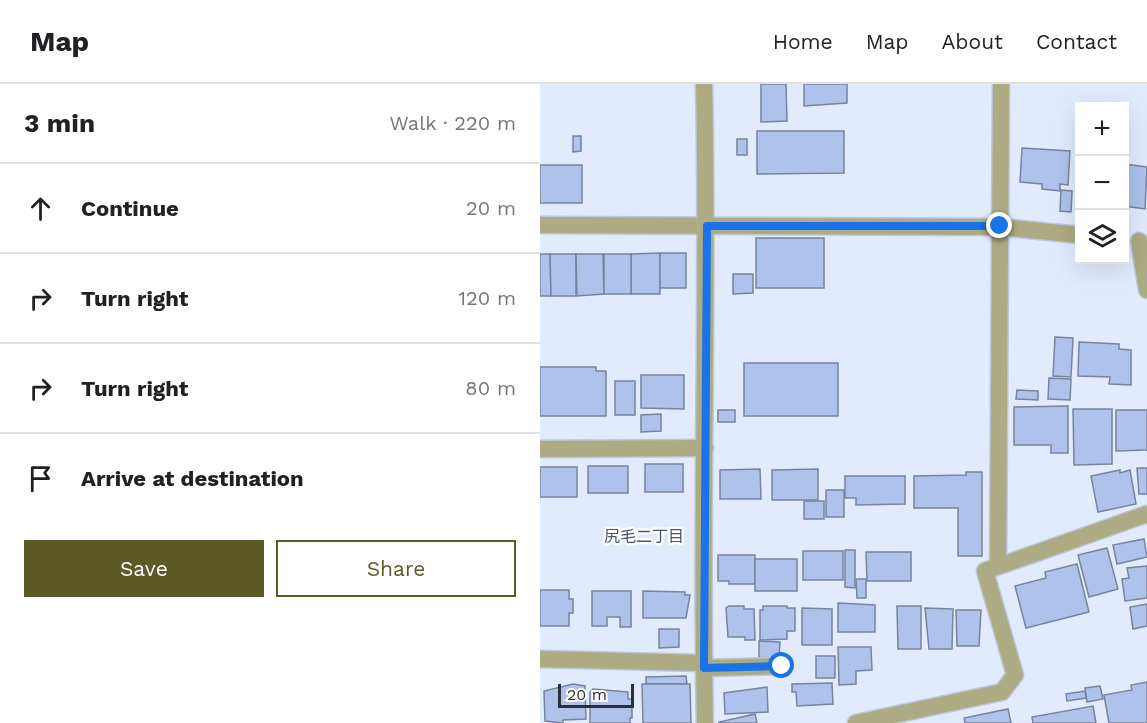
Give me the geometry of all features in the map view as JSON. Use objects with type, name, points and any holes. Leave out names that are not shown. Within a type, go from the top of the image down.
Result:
[{"type":"street","points":[[704,84],[707,226],[705,723]]},
{"type":"street","points":[[998,566],[1001,84]]},
{"type":"street","points":[[540,225],[1000,226],[1075,234]]},
{"type":"street","points":[[1137,241],[1147,290]]},
{"type":"street","points":[[540,449],[705,448]]},
{"type":"street","points":[[855,723],[1002,692],[1016,675],[986,571],[1147,514]]},
{"type":"street","points":[[540,660],[782,666]]},
{"type":"building","points":[[761,84],[786,84],[787,121],[761,122]]},
{"type":"building","points":[[804,84],[847,84],[847,103],[804,106]]},
{"type":"building","points":[[757,131],[844,131],[844,173],[757,174]]},
{"type":"building","points":[[573,136],[581,136],[581,151],[573,152]]},
{"type":"building","points":[[737,139],[747,139],[747,155],[737,155]]},
{"type":"building","points":[[1022,148],[1070,151],[1068,185],[1060,184],[1060,191],[1042,189],[1042,184],[1020,182]]},
{"type":"building","points":[[540,165],[582,165],[582,203],[540,203]]},
{"type":"building","points":[[1129,165],[1147,167],[1145,209],[1129,207]]},
{"type":"building","points":[[1061,190],[1072,191],[1071,212],[1060,211]]},
{"type":"building","points":[[756,238],[824,238],[824,288],[756,288]]},
{"type":"building","points":[[660,253],[660,294],[631,294],[631,254]]},
{"type":"building","points":[[660,253],[686,253],[686,288],[660,288]]},
{"type":"building","points":[[540,254],[550,254],[551,296],[540,296]]},
{"type":"building","points":[[550,254],[576,254],[576,296],[551,296]]},
{"type":"building","points":[[576,254],[603,254],[604,294],[577,296]]},
{"type":"building","points":[[604,254],[631,254],[631,294],[604,294]]},
{"type":"building","points":[[733,274],[753,274],[753,293],[733,294]]},
{"type":"building","points":[[1055,337],[1073,338],[1071,377],[1053,376]]},
{"type":"building","points":[[1079,342],[1119,344],[1119,349],[1131,350],[1131,385],[1109,384],[1110,377],[1078,376]]},
{"type":"building","points":[[744,363],[838,363],[838,416],[744,416]]},
{"type":"building","points":[[540,367],[596,367],[596,371],[606,371],[606,416],[540,416]]},
{"type":"building","points":[[641,375],[684,375],[684,409],[641,408]]},
{"type":"building","points":[[1049,378],[1071,379],[1070,400],[1048,399]]},
{"type":"building","points":[[615,381],[635,381],[635,415],[615,415]]},
{"type":"building","points":[[1017,390],[1038,391],[1038,400],[1016,399]]},
{"type":"building","points":[[1068,406],[1068,453],[1051,453],[1051,445],[1014,445],[1014,407]]},
{"type":"building","points":[[1073,409],[1112,409],[1112,464],[1074,465]]},
{"type":"building","points":[[718,410],[735,410],[735,422],[718,422]]},
{"type":"building","points":[[1116,410],[1147,410],[1147,450],[1116,451]]},
{"type":"building","points":[[661,414],[661,431],[641,432],[641,415]]},
{"type":"building","points":[[645,464],[683,464],[683,492],[645,492]]},
{"type":"building","points":[[588,466],[628,466],[628,493],[588,493]]},
{"type":"building","points":[[540,467],[577,467],[577,497],[540,497]]},
{"type":"building","points":[[1137,468],[1147,468],[1147,494],[1139,494]]},
{"type":"building","points":[[760,469],[761,499],[720,499],[720,470]]},
{"type":"building","points":[[818,469],[818,500],[772,500],[772,470]]},
{"type":"building","points":[[1120,470],[1120,473],[1130,470],[1136,504],[1098,512],[1091,476]]},
{"type":"building","points":[[966,472],[982,472],[982,556],[958,556],[958,508],[914,508],[914,476],[966,475]]},
{"type":"building","points":[[845,476],[905,476],[905,504],[856,505],[856,498],[845,498]]},
{"type":"building","points":[[826,490],[844,490],[844,517],[826,517]]},
{"type":"building","points":[[804,501],[824,501],[824,519],[804,519]]},
{"type":"building","points":[[1144,539],[1147,557],[1117,564],[1113,545]]},
{"type":"building","points":[[1107,548],[1118,589],[1089,597],[1078,555]]},
{"type":"building","points":[[845,550],[855,550],[855,588],[845,587]]},
{"type":"building","points":[[803,551],[843,551],[843,580],[803,580]]},
{"type":"building","points":[[866,552],[911,552],[911,581],[867,581]]},
{"type":"building","points":[[718,555],[755,555],[755,584],[729,584],[729,581],[718,581]]},
{"type":"building","points":[[755,559],[797,559],[797,591],[755,591]]},
{"type":"building","points":[[1077,564],[1089,612],[1026,628],[1015,586],[1046,578],[1045,572]]},
{"type":"building","points":[[1147,566],[1147,598],[1125,601],[1122,579],[1129,578],[1127,568]]},
{"type":"building","points":[[856,579],[866,579],[866,598],[857,598]]},
{"type":"building","points":[[540,590],[569,590],[569,599],[573,599],[573,613],[569,613],[569,626],[540,626]]},
{"type":"building","points":[[592,591],[631,591],[631,627],[620,627],[620,617],[607,617],[607,626],[592,626]]},
{"type":"building","points":[[643,591],[685,592],[685,595],[690,595],[686,618],[643,618]]},
{"type":"building","points":[[838,603],[875,605],[875,632],[838,632]]},
{"type":"building","points":[[1147,604],[1147,626],[1133,629],[1130,607]]},
{"type":"building","points":[[729,606],[754,609],[755,640],[745,640],[745,637],[728,637],[726,608]]},
{"type":"building","points":[[763,606],[795,608],[795,631],[787,631],[787,639],[760,640],[760,610],[763,610]]},
{"type":"building","points":[[897,606],[921,606],[921,649],[898,649]]},
{"type":"building","points":[[802,608],[832,609],[832,645],[802,645]]},
{"type":"building","points":[[925,608],[953,609],[952,649],[929,649]]},
{"type":"building","points":[[956,610],[981,610],[979,646],[957,646]]},
{"type":"building","points":[[659,629],[679,629],[679,647],[659,648]]},
{"type":"building","points":[[759,641],[780,642],[779,658],[759,658]]},
{"type":"building","points":[[838,647],[871,647],[872,670],[856,671],[856,684],[839,685]]},
{"type":"building","points":[[816,656],[835,656],[835,678],[816,678]]},
{"type":"building","points":[[686,676],[687,684],[646,684],[646,677]]},
{"type":"building","points":[[1147,682],[1147,723],[1109,723],[1104,695],[1132,690],[1131,685]]},
{"type":"building","points":[[832,683],[833,704],[797,706],[796,692],[792,692],[792,684]]},
{"type":"building","points":[[573,684],[585,686],[586,719],[563,720],[563,723],[545,721],[544,691]]},
{"type":"building","points":[[642,684],[690,684],[691,723],[643,723]]},
{"type":"building","points":[[1100,686],[1103,699],[1087,702],[1085,688]]},
{"type":"building","points":[[767,687],[768,712],[725,714],[724,693]]},
{"type":"building","points":[[593,689],[628,692],[628,699],[632,699],[630,723],[590,723],[590,692]]},
{"type":"building","points":[[1085,691],[1086,698],[1067,701],[1066,694]]},
{"type":"building","points":[[1093,706],[1096,723],[1033,723],[1032,717]]},
{"type":"building","points":[[1008,709],[1011,723],[965,723],[964,718]]},
{"type":"building","points":[[755,714],[757,723],[719,723],[719,722]]},
{"type":"district","name":"尻毛二丁目","points":[[644,536]]},
{"type":"route","points":[[782,666],[704,668],[703,537],[707,226],[1000,226]]}]
